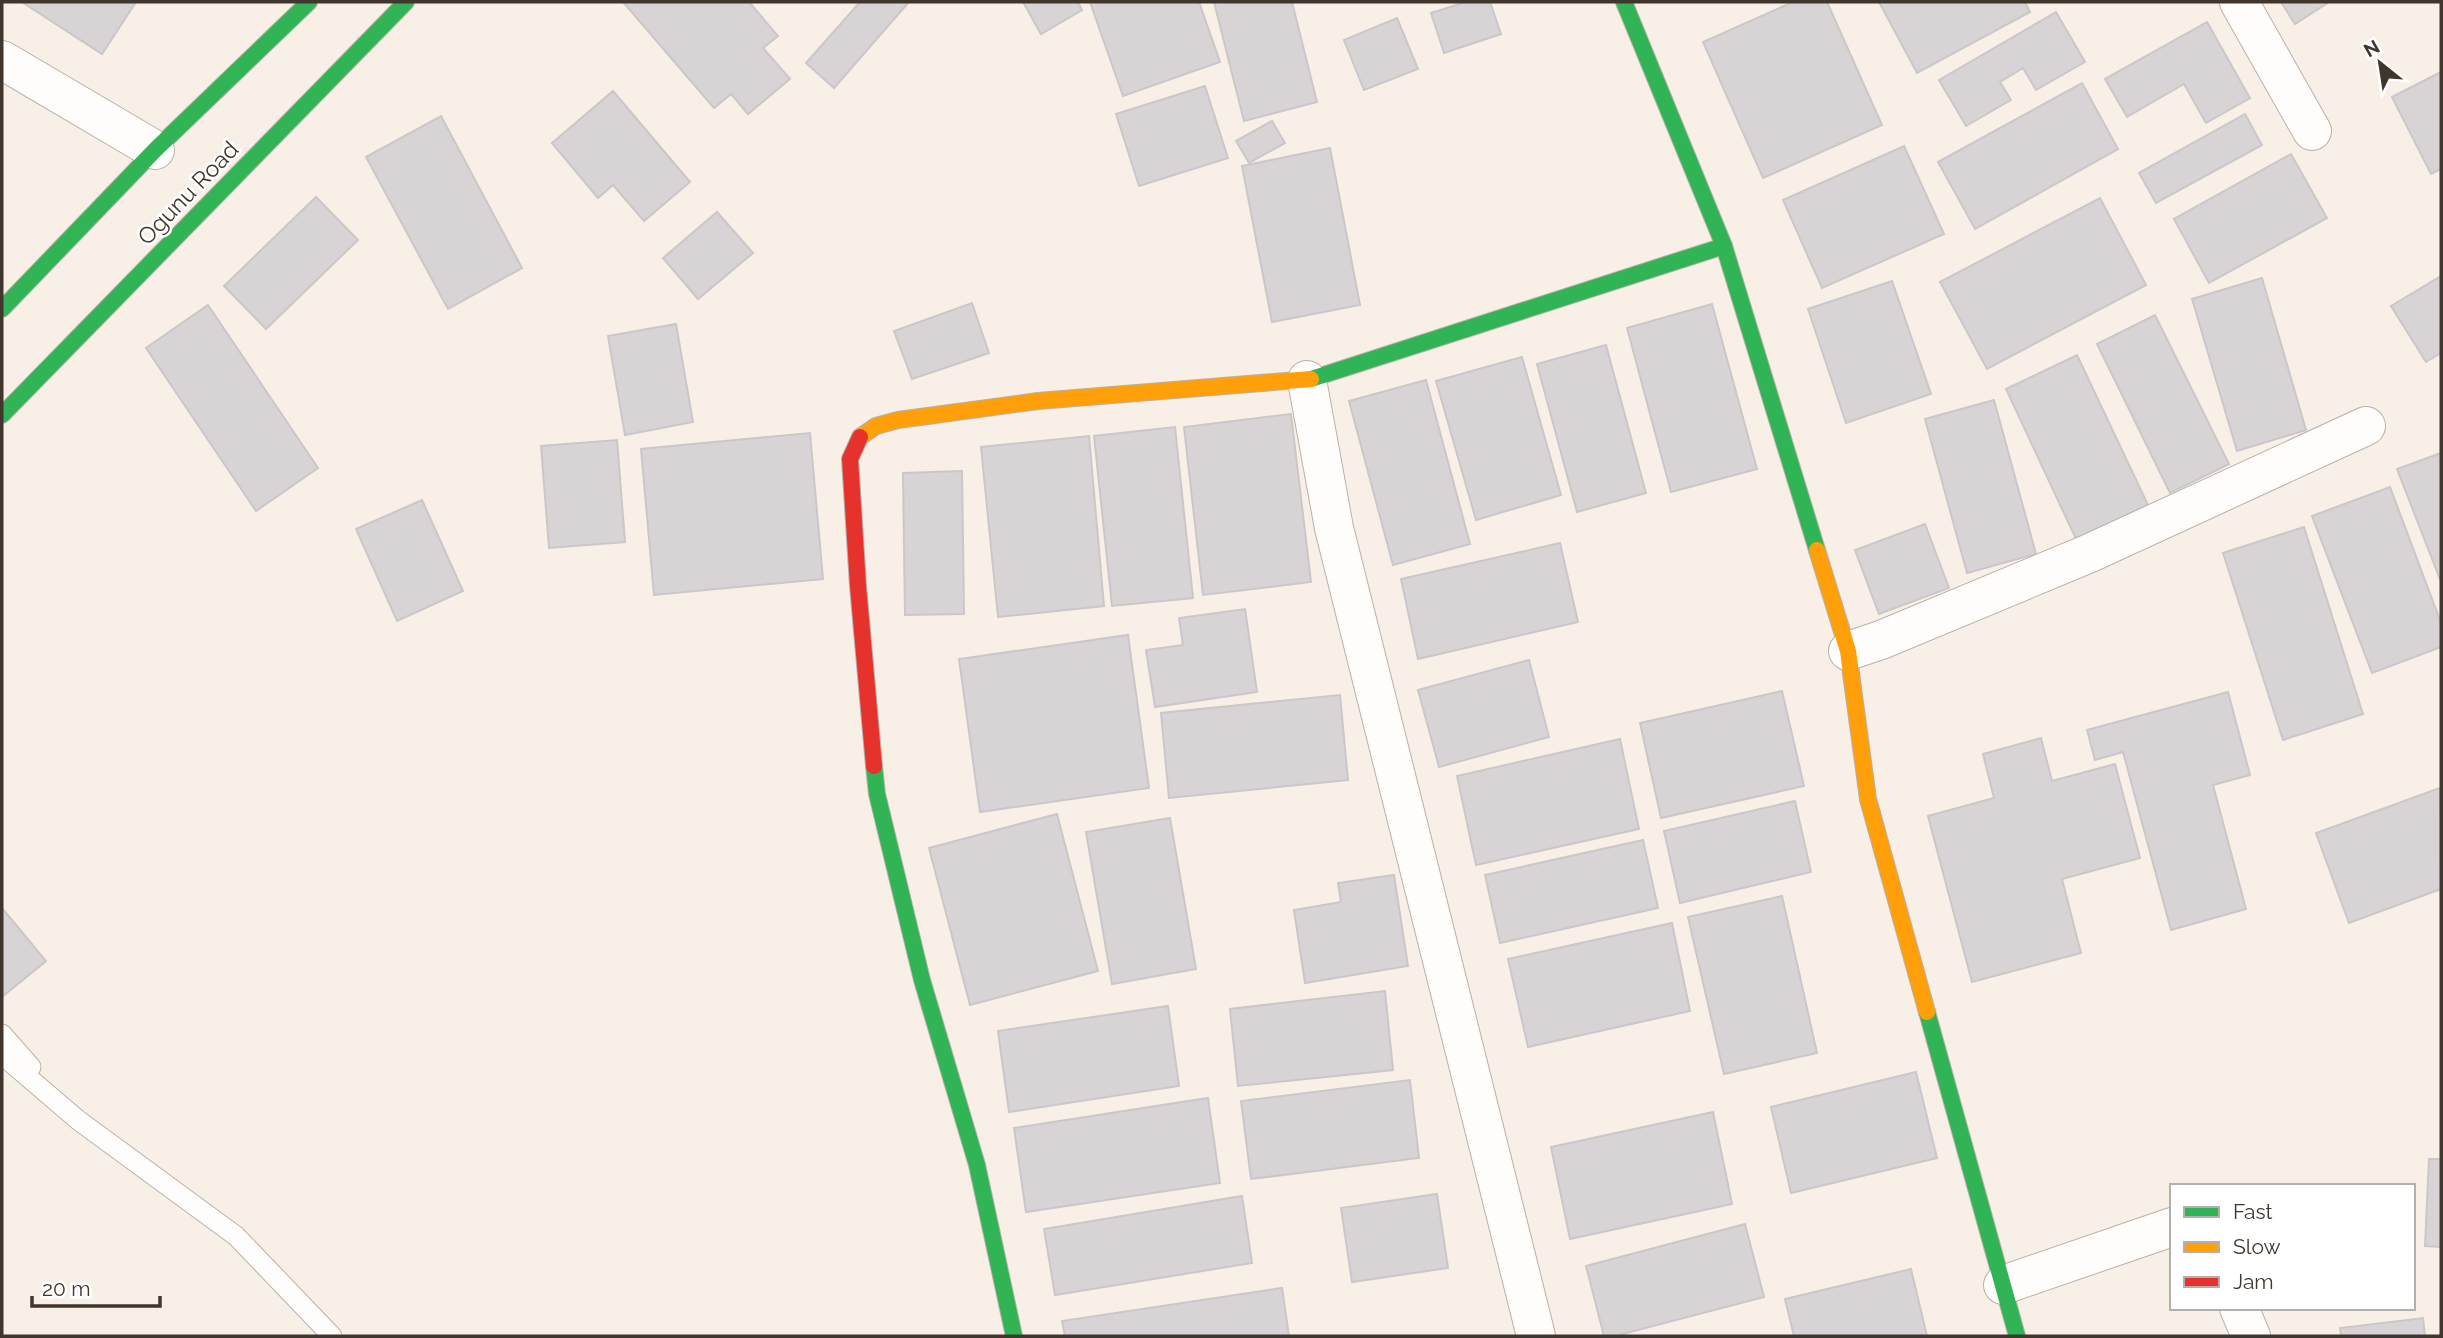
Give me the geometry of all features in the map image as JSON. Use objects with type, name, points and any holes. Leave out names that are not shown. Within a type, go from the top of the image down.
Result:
[{"type":"street","points":[[2,309],[155,150],[309,2]]},
{"type":"street","name":"Ogunu Road","points":[[2,415],[406,2]]},
{"type":"street","points":[[1624,2],[1724,246],[1848,651],[1868,800],[2017,1336]]},
{"type":"street","points":[[2239,2],[2312,131]]},
{"type":"street","points":[[2,60],[155,150]]},
{"type":"street","points":[[1014,1336],[977,1165],[922,980],[877,793],[858,586],[850,459],[861,435],[876,426],[898,420],[1038,401],[1307,380],[1724,246]]},
{"type":"street","points":[[1307,380],[1334,528],[1536,1336]]},
{"type":"street","points":[[1848,651],[1881,640],[2090,553],[2366,426]]},
{"type":"street","points":[[2003,1285],[2170,1228]]},
{"type":"street","points":[[2240,1310],[2251,1336]]},
{"type":"lane","points":[[2,1034],[78,1120]]},
{"type":"lane","points":[[2,1055],[78,1120],[236,1236],[332,1336]]},
{"type":"building","points":[[22,2],[136,2],[102,54]]},
{"type":"building","points":[[623,2],[749,2],[778,36],[763,48],[790,79],[748,114],[731,94],[714,108]]},
{"type":"building","points":[[860,2],[909,2],[834,88],[806,63]]},
{"type":"building","points":[[1023,2],[1078,2],[1082,10],[1041,34]]},
{"type":"building","points":[[1090,2],[1199,2],[1220,62],[1123,96]]},
{"type":"building","points":[[1214,2],[1292,2],[1317,102],[1244,121]]},
{"type":"building","points":[[1466,2],[1490,2],[1501,34],[1444,53],[1431,13]]},
{"type":"building","points":[[1793,2],[1827,2],[1882,125],[1763,178],[1703,42]]},
{"type":"building","points":[[1879,2],[2025,2],[2030,12],[1917,73]]},
{"type":"building","points":[[2281,2],[2329,2],[2295,24]]},
{"type":"building","points":[[2056,12],[2085,62],[2036,90],[2023,68],[2000,82],[2011,100],[1966,126],[1939,80]]},
{"type":"building","points":[[1397,18],[1418,69],[1364,90],[1344,40]]},
{"type":"building","points":[[2207,22],[2250,98],[2206,123],[2184,84],[2127,117],[2105,79]]},
{"type":"building","points":[[2441,72],[2441,169],[2431,174],[2392,97]]},
{"type":"building","points":[[2082,83],[2118,149],[1975,229],[1938,162]]},
{"type":"building","points":[[1205,86],[1228,158],[1139,186],[1116,114]]},
{"type":"building","points":[[613,91],[690,182],[644,221],[613,185],[598,198],[552,143]]},
{"type":"building","points":[[2245,114],[2262,145],[2156,203],[2139,173]]},
{"type":"building","points":[[441,116],[522,268],[448,309],[366,157]]},
{"type":"building","points":[[1272,121],[1285,143],[1249,163],[1236,141]]},
{"type":"building","points":[[1904,146],[1944,234],[1822,288],[1783,200]]},
{"type":"building","points":[[1330,148],[1360,305],[1272,322],[1242,166]]},
{"type":"building","points":[[2291,154],[2327,218],[2209,283],[2174,219]]},
{"type":"building","points":[[316,197],[358,240],[266,329],[224,286]]},
{"type":"building","points":[[2100,198],[2146,285],[1987,369],[1940,282]]},
{"type":"building","points":[[717,212],[753,253],[698,299],[663,258]]},
{"type":"building","points":[[2441,276],[2441,353],[2426,362],[2391,306]]},
{"type":"building","points":[[2262,278],[2306,430],[2237,451],[2192,299]]},
{"type":"building","points":[[1892,281],[1931,394],[1846,423],[1808,309]]},
{"type":"building","points":[[972,303],[989,353],[912,379],[894,331]]},
{"type":"building","points":[[1712,304],[1757,469],[1671,492],[1627,328]]},
{"type":"building","points":[[208,305],[318,468],[256,511],[146,348]]},
{"type":"building","points":[[2155,315],[2229,464],[2170,493],[2097,344]]},
{"type":"building","points":[[676,324],[693,422],[625,435],[608,336]]},
{"type":"building","points":[[1606,345],[1646,493],[1577,512],[1537,364]]},
{"type":"building","points":[[2077,355],[2148,505],[2076,539],[2006,389]]},
{"type":"building","points":[[1522,357],[1561,495],[1476,520],[1436,381]]},
{"type":"building","points":[[1426,380],[1470,544],[1393,565],[1349,401]]},
{"type":"building","points":[[1994,400],[2036,554],[1967,573],[1925,419]]},
{"type":"building","points":[[1291,414],[1311,582],[1203,595],[1184,427]]},
{"type":"building","points":[[1175,427],[1193,598],[1112,606],[1094,436]]},
{"type":"building","points":[[810,433],[823,579],[654,595],[641,449]]},
{"type":"building","points":[[1089,436],[1104,606],[998,617],[981,447]]},
{"type":"building","points":[[617,440],[625,542],[549,548],[541,446]]},
{"type":"building","points":[[2441,453],[2441,582],[2397,469]]},
{"type":"building","points":[[962,471],[964,614],[905,615],[903,473]]},
{"type":"building","points":[[2390,487],[2441,623],[2441,647],[2372,673],[2312,516]]},
{"type":"building","points":[[422,500],[463,591],[397,621],[356,529]]},
{"type":"building","points":[[1925,524],[1949,588],[1879,614],[1855,550]]},
{"type":"building","points":[[2304,527],[2363,714],[2283,740],[2223,553]]},
{"type":"building","points":[[1560,543],[1578,622],[1418,659],[1401,579]]},
{"type":"building","points":[[1245,609],[1257,692],[1155,707],[1146,650],[1183,645],[1179,618]]},
{"type":"building","points":[[1128,635],[1149,788],[980,812],[959,659]]},
{"type":"building","points":[[1529,660],[1549,737],[1439,767],[1418,690]]},
{"type":"building","points":[[1782,691],[1804,786],[1661,818],[1640,723]]},
{"type":"building","points":[[2228,692],[2250,775],[2213,785],[2246,909],[2171,930],[2123,752],[2095,760],[2087,730]]},
{"type":"building","points":[[1340,695],[1348,780],[1169,798],[1161,713]]},
{"type":"building","points":[[2041,738],[2052,781],[2115,764],[2140,858],[2062,879],[2081,953],[1972,982],[1928,816],[1994,798],[1983,754]]},
{"type":"building","points":[[1620,739],[1639,829],[1476,865],[1457,776]]},
{"type":"building","points":[[2440,788],[2441,889],[2349,923],[2316,833]]},
{"type":"building","points":[[1795,801],[1811,872],[1680,903],[1664,831]]},
{"type":"building","points":[[1057,814],[1098,971],[970,1005],[929,848]]},
{"type":"building","points":[[1170,818],[1196,969],[1112,984],[1086,832]]},
{"type":"building","points":[[1643,840],[1658,908],[1500,943],[1485,875]]},
{"type":"building","points":[[1394,875],[1408,966],[1305,983],[1294,910],[1341,902],[1338,883]]},
{"type":"building","points":[[1782,896],[1817,1053],[1724,1074],[1688,917]]},
{"type":"building","points":[[2,908],[46,961],[2,997]]},
{"type":"building","points":[[1672,923],[1690,1011],[1528,1047],[1508,959]]},
{"type":"building","points":[[1385,991],[1393,1070],[1238,1086],[1230,1009]]},
{"type":"building","points":[[1168,1006],[1179,1086],[1009,1112],[998,1031]]},
{"type":"building","points":[[1916,1072],[1937,1158],[1791,1193],[1771,1107]]},
{"type":"building","points":[[1410,1080],[1419,1158],[1251,1179],[1241,1101]]},
{"type":"building","points":[[1208,1098],[1220,1183],[1026,1212],[1014,1128]]},
{"type":"building","points":[[1713,1112],[1732,1204],[1570,1239],[1551,1147]]},
{"type":"building","points":[[2429,1159],[2441,1159],[2441,1247],[2425,1246]]},
{"type":"building","points":[[1437,1194],[1448,1268],[1352,1282],[1341,1208]]},
{"type":"building","points":[[1242,1196],[1252,1263],[1055,1295],[1044,1229]]},
{"type":"building","points":[[1745,1224],[1764,1297],[1615,1336],[1604,1336],[1586,1266]]},
{"type":"building","points":[[1911,1269],[1927,1336],[1794,1336],[1785,1299]]},
{"type":"building","points":[[1282,1288],[1289,1336],[1065,1336],[1062,1321]]},
{"type":"building","points":[[2423,1318],[2425,1336],[2341,1336],[2340,1328]]},
{"type":"traffic: fast","points":[[2,309],[155,150],[309,2]]},
{"type":"traffic: fast","points":[[2,415],[406,2]]},
{"type":"traffic: fast","points":[[1624,2],[1724,246],[1817,550]]},
{"type":"traffic: fast","points":[[1311,379],[1724,246]]},
{"type":"traffic: fast","points":[[874,766],[877,794],[922,980],[977,1165],[1014,1336]]},
{"type":"traffic: fast","points":[[1927,1012],[2017,1336]]},
{"type":"traffic: slow","points":[[860,437],[876,426],[898,420],[1038,401],[1311,379]]},
{"type":"traffic: slow","points":[[1817,550],[1848,651],[1868,799],[1927,1012]]},
{"type":"traffic: jam","points":[[860,437],[850,459],[874,766]]}]
